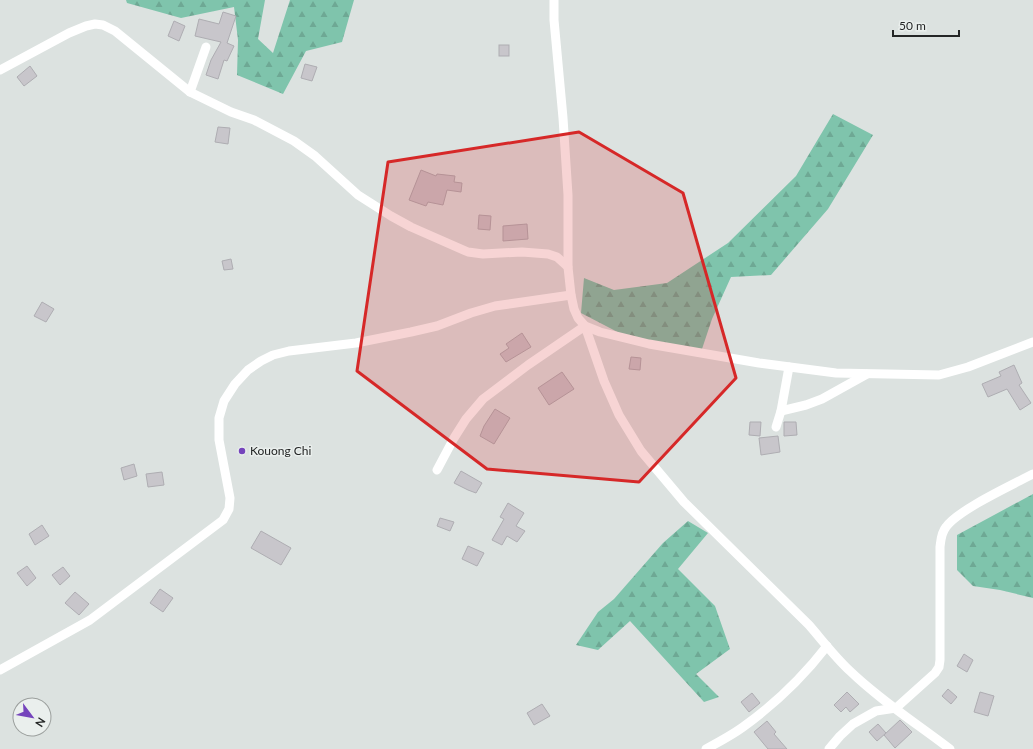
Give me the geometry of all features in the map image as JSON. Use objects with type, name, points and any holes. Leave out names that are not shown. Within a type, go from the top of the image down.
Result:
[{"type":"street","points":[[554,0],[554,20],[568,195],[568,267],[571,295],[574,309],[578,318],[585,326],[604,381],[619,415],[641,451],[684,502],[809,625],[850,671],[950,749]]},
{"type":"street","points":[[0,70],[69,33],[95,24],[103,26],[115,31],[190,92],[225,109],[254,120],[294,141],[315,156],[358,194],[391,216],[468,252],[483,254],[522,252],[548,254],[557,257],[568,267]]},
{"type":"street","points":[[190,92],[206,47]]},
{"type":"street","points":[[0,670],[90,620],[223,520],[229,509],[230,498],[219,440],[219,418],[224,401],[235,384],[248,370],[261,361],[273,355],[289,351],[363,342],[437,326],[471,313],[495,306],[571,295]]},
{"type":"street","points":[[585,326],[600,332],[649,344],[789,367],[836,373],[939,375],[968,367],[1033,342]]},
{"type":"street","points":[[437,470],[466,418],[483,399],[528,365],[585,326]]},
{"type":"street","points":[[776,427],[781,411],[789,367]]},
{"type":"street","points":[[781,411],[806,405],[822,399],[867,374]]},
{"type":"street","points":[[829,749],[853,724],[865,716],[876,711],[896,708],[929,679],[939,666],[940,547],[943,531],[946,526],[961,514],[1033,474]]},
{"type":"street","points":[[706,749],[743,727],[793,686],[810,668],[827,646]]},
{"type":"highlighted area","points":[[579,132],[683,193],[736,378],[639,482],[487,469],[357,371],[388,162]]},
{"type":"green space","points":[[126,0],[265,0],[258,39],[273,53],[290,0],[354,0],[342,42],[306,51],[283,94],[237,75],[238,40],[234,7],[181,18],[127,3]]},
{"type":"green space","points":[[833,114],[873,135],[828,209],[771,275],[731,277],[712,319],[701,352],[629,338],[581,313],[584,278],[614,290],[667,283],[728,243],[796,176]]},
{"type":"green space","points":[[1033,494],[1033,598],[1000,590],[973,586],[957,570],[957,535]]},
{"type":"green space","points":[[688,521],[708,533],[678,569],[715,606],[730,649],[696,674],[719,697],[704,702],[630,621],[598,650],[576,645],[598,612],[614,599],[663,543]]},
{"type":"building","points":[[223,12],[236,16],[227,43],[234,46],[227,61],[224,60],[218,79],[206,75],[211,60],[221,42],[195,36],[199,19],[219,24]]},
{"type":"building","points":[[174,21],[185,26],[179,41],[168,36]]},
{"type":"building","points":[[499,45],[509,45],[509,56],[499,56]]},
{"type":"building","points":[[305,64],[317,67],[312,81],[301,78]]},
{"type":"building","points":[[30,66],[37,76],[24,86],[17,77]]},
{"type":"building","points":[[218,127],[230,128],[228,144],[215,142]]},
{"type":"building","points":[[421,170],[436,176],[437,174],[455,176],[454,182],[462,183],[461,192],[447,190],[443,205],[428,202],[426,206],[409,200]]},
{"type":"building","points":[[479,215],[491,216],[490,230],[478,229]]},
{"type":"building","points":[[527,224],[528,239],[503,241],[503,226]]},
{"type":"building","points":[[231,259],[233,269],[224,270],[222,261]]},
{"type":"building","points":[[42,302],[54,309],[46,322],[34,316]]},
{"type":"building","points":[[522,333],[531,347],[506,362],[500,354],[509,348],[506,344]]},
{"type":"building","points":[[631,357],[641,358],[640,370],[629,369]]},
{"type":"building","points":[[1014,365],[1022,383],[1019,385],[1031,403],[1020,410],[1007,389],[988,397],[982,384],[1001,376],[999,372]]},
{"type":"building","points":[[562,372],[574,389],[549,405],[538,388]]},
{"type":"building","points":[[495,409],[510,418],[494,444],[480,436],[484,426]]},
{"type":"building","points":[[750,422],[761,422],[760,436],[749,435]]},
{"type":"building","points":[[784,422],[796,422],[797,435],[784,436]]},
{"type":"building","points":[[778,436],[780,452],[761,455],[759,438]]},
{"type":"building","points":[[134,464],[137,476],[124,480],[121,468]]},
{"type":"building","points":[[461,471],[482,483],[476,493],[454,483]]},
{"type":"building","points":[[162,472],[164,485],[148,487],[146,474]]},
{"type":"building","points":[[508,503],[524,513],[516,526],[525,531],[517,542],[507,536],[502,545],[492,540],[504,519],[500,517]]},
{"type":"building","points":[[440,518],[454,522],[450,531],[437,526]]},
{"type":"building","points":[[42,525],[49,536],[35,545],[29,534]]},
{"type":"building","points":[[261,531],[291,548],[281,565],[251,548]]},
{"type":"building","points":[[468,546],[484,553],[477,566],[462,559]]},
{"type":"building","points":[[27,566],[36,578],[27,586],[17,573]]},
{"type":"building","points":[[63,567],[70,576],[60,585],[52,575]]},
{"type":"building","points":[[160,589],[173,598],[163,612],[150,603]]},
{"type":"building","points":[[75,592],[89,604],[79,615],[65,603]]},
{"type":"building","points":[[964,654],[973,660],[967,672],[957,666]]},
{"type":"building","points":[[948,689],[957,697],[951,704],[942,696]]},
{"type":"building","points":[[847,692],[859,704],[850,712],[846,707],[841,712],[834,705]]},
{"type":"building","points":[[980,692],[994,696],[988,716],[974,712]]},
{"type":"building","points":[[752,693],[760,703],[749,712],[741,702]]},
{"type":"building","points":[[542,704],[550,716],[534,725],[527,713]]},
{"type":"building","points":[[900,720],[912,732],[895,748],[884,735]]},
{"type":"building","points":[[767,721],[776,732],[774,734],[787,749],[768,749],[754,732]]},
{"type":"building","points":[[878,724],[886,733],[877,741],[869,732]]},
{"type":"place","name":"Kouong Chi","points":[[242,451]]}]
